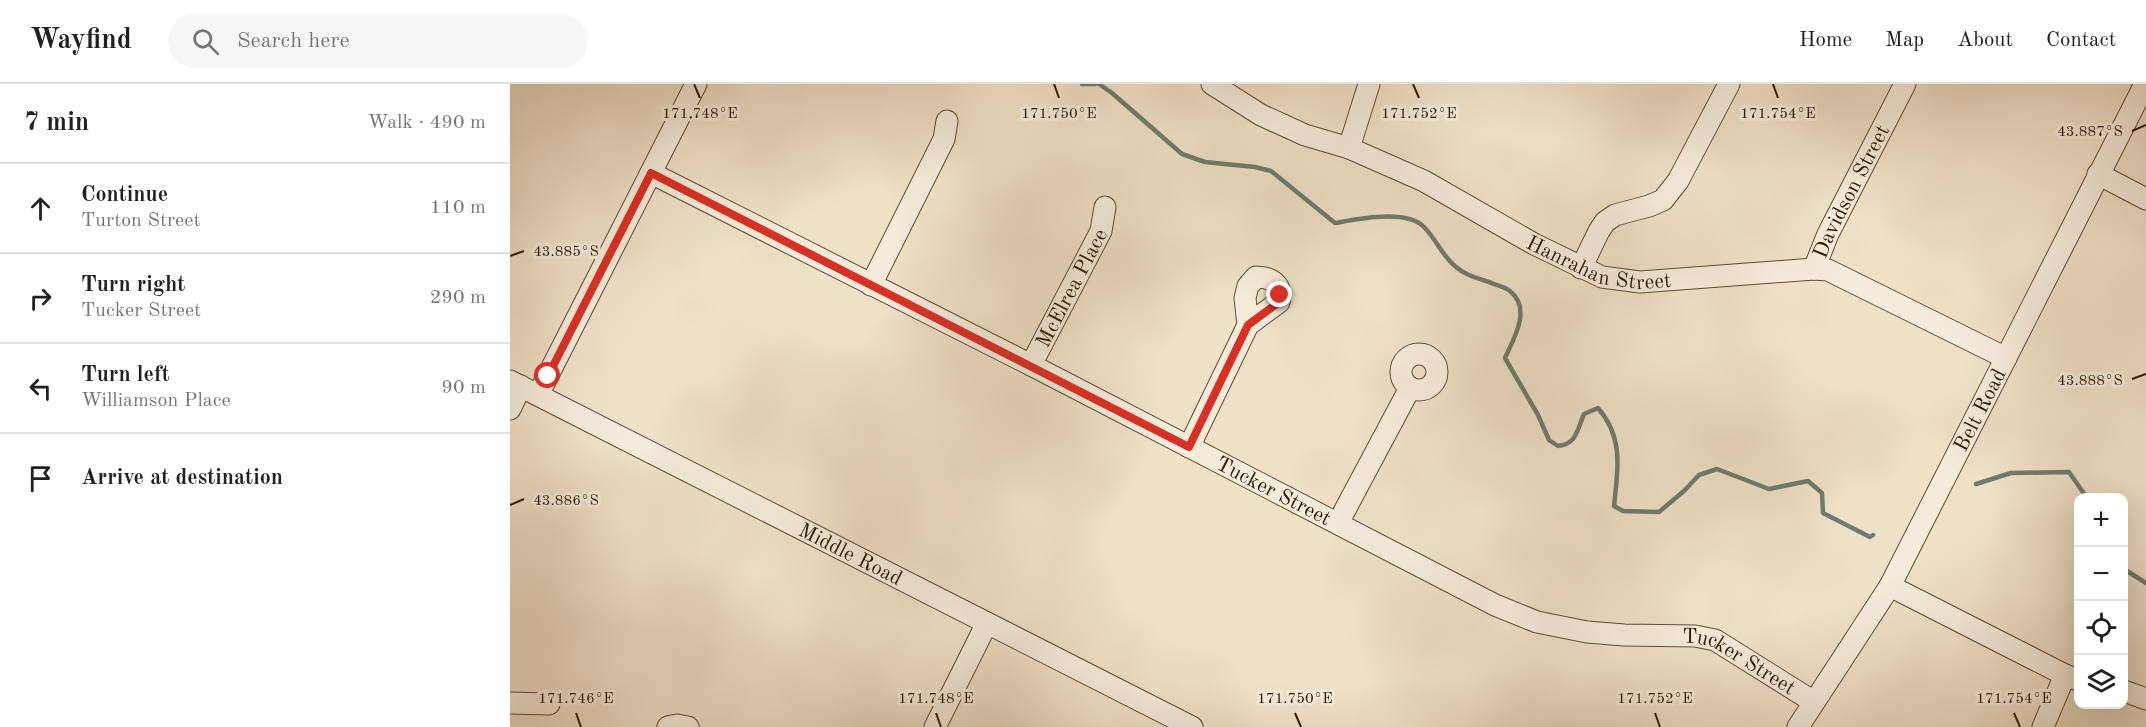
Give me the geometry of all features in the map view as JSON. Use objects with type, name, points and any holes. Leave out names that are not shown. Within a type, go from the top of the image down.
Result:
[{"type":"street","points":[[510,409],[651,173],[696,84]]},
{"type":"street","name":"Hanrahan Street","points":[[1212,84],[1261,115],[1305,135],[1349,148],[1424,181],[1534,244],[1602,277],[1640,282],[1814,269],[1828,270],[2006,358]]},
{"type":"street","points":[[1349,148],[1369,84]]},
{"type":"street","points":[[1581,268],[1605,222],[1615,215],[1663,200],[1678,181],[1728,84]]},
{"type":"street","name":"Davidson Street","points":[[1814,269],[1828,234],[1905,84]]},
{"type":"street","name":"Belt Road","points":[[1798,727],[1890,586],[2145,84]]},
{"type":"street","points":[[872,285],[944,139],[947,121]]},
{"type":"street","name":"Tucker Street","points":[[651,173],[1031,365],[1495,605],[1537,622],[1587,633],[1695,636],[1715,640],[1814,702]]},
{"type":"street","points":[[2098,174],[2146,199]]},
{"type":"street","name":"McElrea Place","points":[[1031,365],[1101,231],[1105,207]]},
{"type":"street","points":[[1189,447],[1248,325]]},
{"type":"street","name":"Middle Road","points":[[523,387],[1192,727]]},
{"type":"street","points":[[1338,524],[1410,388]]},
{"type":"street","points":[[1890,586],[2072,678],[2043,727]]},
{"type":"street","points":[[936,727],[987,623]]},
{"type":"street","points":[[2128,692],[2146,699]]},
{"type":"street","points":[[510,703],[549,704]]},
{"type":"street","points":[[668,727],[677,725],[688,727]]},
{"type":"waterway","points":[[1082,84],[1095,84]]},
{"type":"waterway","points":[[1099,84],[1182,154],[1205,162],[1255,167],[1271,171],[1335,223],[1382,217],[1406,218],[1416,221],[1424,227],[1451,263],[1460,270],[1510,291],[1520,306],[1520,315],[1516,333],[1505,358],[1538,415],[1549,440],[1558,446],[1573,439],[1584,414],[1598,408],[1606,419],[1616,442],[1618,467],[1614,506],[1623,511],[1659,512],[1699,475],[1717,469],[1769,489],[1808,481],[1822,493],[1823,513],[1870,537],[1873,535]]},
{"type":"waterway","points":[[1976,484],[2011,473],[2069,472],[2084,493]]},
{"type":"waterway","points":[[2128,572],[2146,583]]},
{"type":"route","points":[[548,376],[651,173],[1189,447],[1248,325],[1279,302],[1280,295]]}]
